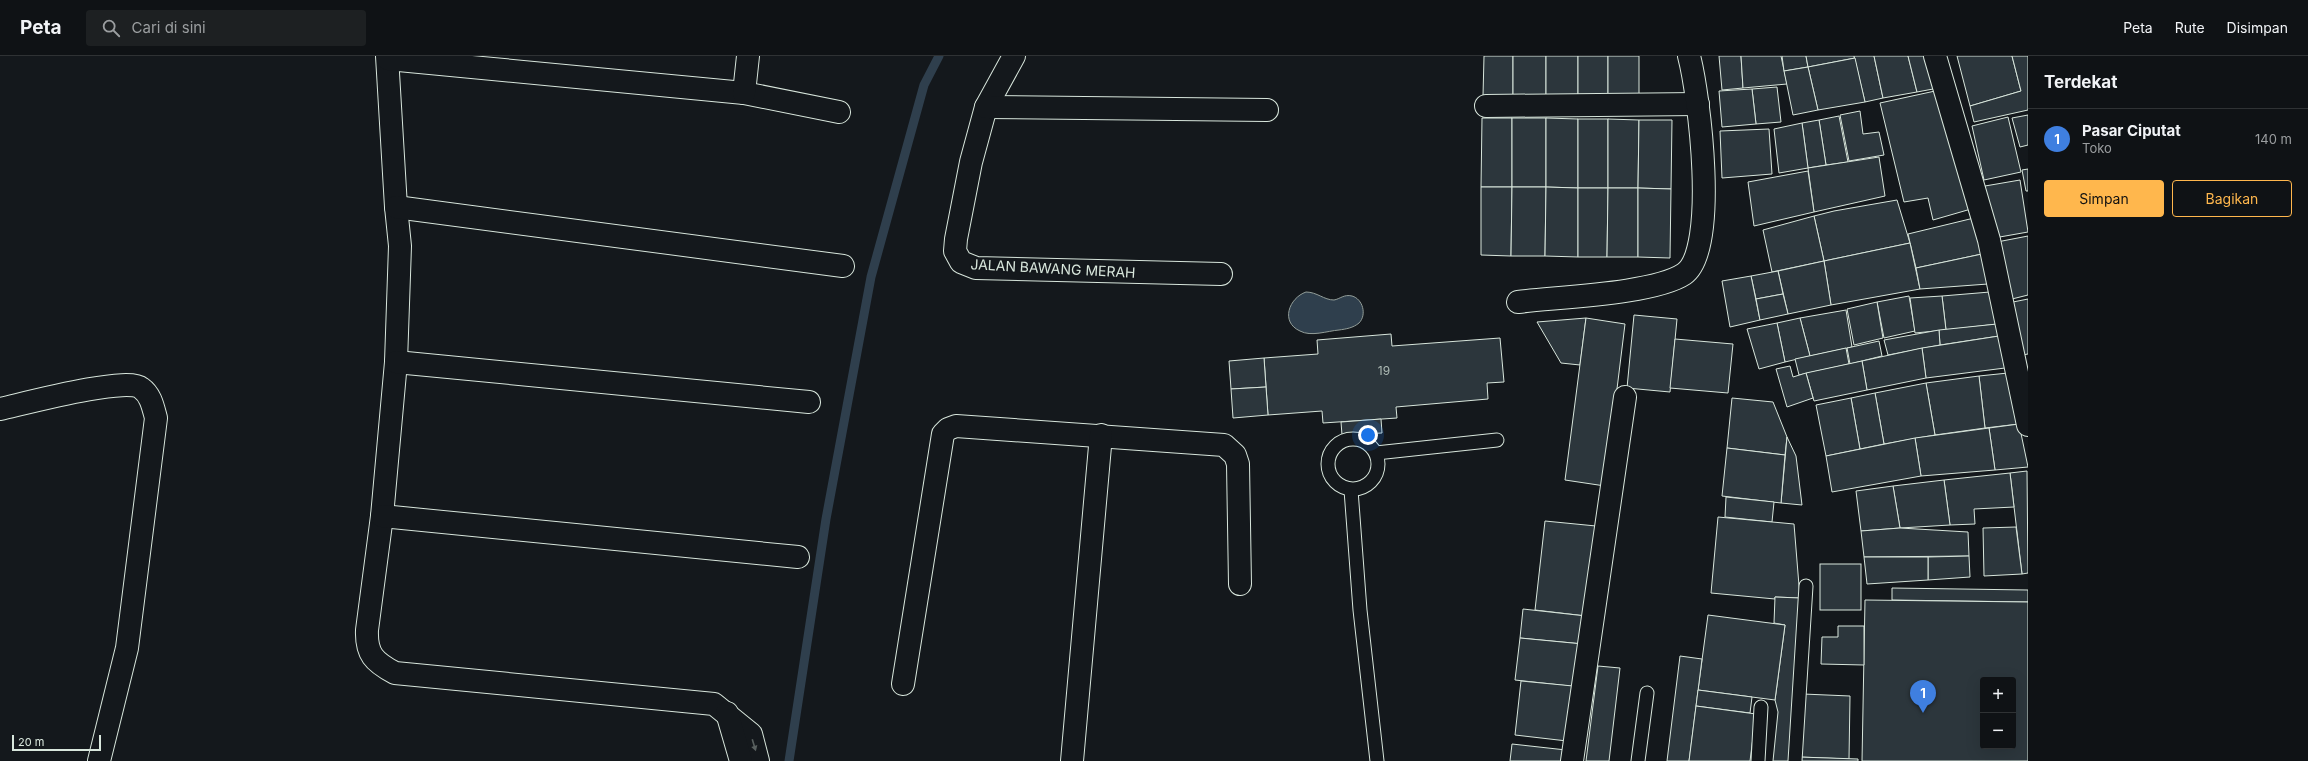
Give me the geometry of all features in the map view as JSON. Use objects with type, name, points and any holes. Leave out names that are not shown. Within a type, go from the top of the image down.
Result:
[{"type":"street","points":[[744,93],[748,56]]},
{"type":"street","name":"JALAN BAWANG MERAH","points":[[1014,56],[986,108],[971,162],[956,239],[957,256],[964,265],[976,268],[1221,274]]},
{"type":"street","points":[[1518,302],[1646,287],[1685,273],[1694,262],[1700,238],[1704,170],[1698,104],[1689,56]]},
{"type":"street","points":[[1935,56],[1989,240],[2028,425]]},
{"type":"street","points":[[758,761],[751,734],[714,704],[395,673],[380,665],[371,655],[366,643],[382,516],[396,362],[400,246],[396,207],[388,58],[744,93],[839,112]]},
{"type":"street","points":[[1486,106],[1698,104]]},
{"type":"street","points":[[986,108],[1268,110]]},
{"type":"street","points":[[396,207],[843,266]]},
{"type":"street","points":[[396,362],[809,402]]},
{"type":"street","points":[[0,409],[106,386],[129,383],[141,387],[150,398],[156,418],[127,648],[99,761]]},
{"type":"street","points":[[1572,761],[1625,397]]},
{"type":"street","points":[[903,684],[943,434],[948,429],[956,426],[1216,443],[1229,449],[1238,464],[1240,584]]},
{"type":"street","points":[[1072,761],[1101,435]]},
{"type":"street","points":[[382,516],[798,557]]},
{"type":"street","points":[[727,713],[741,761]]},
{"type":"lane","points":[[1350,438],[1366,441],[1376,453],[1378,471],[1368,485],[1351,490],[1337,484],[1328,472],[1328,457],[1336,444],[1350,438]]},
{"type":"lane","points":[[1376,453],[1497,440]]},
{"type":"lane","points":[[1351,490],[1361,617],[1377,761]]},
{"type":"lane","points":[[1795,761],[1806,586]]},
{"type":"lane","points":[[1638,761],[1647,693]]},
{"type":"lane","points":[[1758,761],[1761,707]]},
{"type":"water","points":[[1306,292],[1314,293],[1330,300],[1352,296],[1359,300],[1363,308],[1363,316],[1359,323],[1349,328],[1314,334],[1304,333],[1294,327],[1290,322],[1289,310],[1295,299]]},
{"type":"building","points":[[1484,56],[1513,56],[1513,96],[1483,96]]},
{"type":"building","points":[[1513,56],[1546,56],[1546,97],[1513,96]]},
{"type":"building","points":[[1546,56],[1578,56],[1578,97],[1546,97]]},
{"type":"building","points":[[1578,56],[1608,56],[1608,98],[1578,97]]},
{"type":"building","points":[[1608,56],[1639,56],[1639,98],[1608,98]]},
{"type":"building","points":[[1719,56],[1741,56],[1743,88],[1722,90]]},
{"type":"building","points":[[1741,56],[1781,56],[1787,84],[1743,88]]},
{"type":"building","points":[[1782,56],[1806,56],[1808,67],[1784,71]]},
{"type":"building","points":[[1806,56],[1854,56],[1855,58],[1808,67]]},
{"type":"building","points":[[1854,56],[1874,56],[1883,98],[1865,102]]},
{"type":"building","points":[[1874,56],[1908,56],[1917,92],[1883,98]]},
{"type":"building","points":[[1908,56],[1926,56],[1933,89],[1917,92]]},
{"type":"building","points":[[1957,56],[2012,56],[2021,91],[1970,106]]},
{"type":"building","points":[[2012,56],[2028,56],[2028,110],[1974,122],[1970,106],[2021,91]]},
{"type":"building","points":[[1855,58],[1865,102],[1818,110],[1808,67]]},
{"type":"building","points":[[1808,67],[1818,110],[1793,115],[1784,71]]},
{"type":"building","points":[[1777,87],[1781,122],[1756,124],[1752,89]]},
{"type":"building","points":[[1752,89],[1756,124],[1722,127],[1719,91]]},
{"type":"building","points":[[1935,91],[1971,209],[1933,220],[1928,198],[1904,202],[1880,103]]},
{"type":"building","points":[[1860,111],[1863,134],[1879,132],[1884,155],[1849,161],[1840,115]]},
{"type":"building","points":[[2028,115],[2028,145],[2020,147],[2012,118]]},
{"type":"building","points":[[1839,116],[1848,162],[1826,165],[1819,120]]},
{"type":"building","points":[[2008,117],[2021,172],[1984,180],[1972,126]]},
{"type":"building","points":[[1482,118],[1512,118],[1512,187],[1481,187]]},
{"type":"building","points":[[1512,118],[1546,118],[1546,187],[1512,187]]},
{"type":"building","points":[[1546,118],[1578,119],[1578,188],[1546,187]]},
{"type":"building","points":[[1578,119],[1608,119],[1608,188],[1578,188]]},
{"type":"building","points":[[1608,119],[1639,120],[1638,188],[1608,188]]},
{"type":"building","points":[[1639,120],[1672,120],[1671,189],[1638,188]]},
{"type":"building","points":[[1819,120],[1826,165],[1808,168],[1802,123]]},
{"type":"building","points":[[1802,123],[1808,168],[1779,173],[1774,129]]},
{"type":"building","points":[[1769,129],[1772,174],[1722,178],[1720,131]]},
{"type":"building","points":[[1879,157],[1885,196],[1814,212],[1808,168]]},
{"type":"building","points":[[2028,169],[2028,191],[2026,191],[2022,170]]},
{"type":"building","points":[[1808,171],[1814,212],[1754,226],[1748,182]]},
{"type":"building","points":[[2020,180],[2028,232],[1994,238],[1985,186]]},
{"type":"building","points":[[1481,187],[1512,187],[1511,256],[1481,255]]},
{"type":"building","points":[[1512,187],[1546,187],[1545,256],[1511,256]]},
{"type":"building","points":[[1546,187],[1578,188],[1578,257],[1545,256]]},
{"type":"building","points":[[1578,188],[1608,188],[1607,257],[1578,257]]},
{"type":"building","points":[[1608,188],[1638,188],[1638,257],[1607,257]]},
{"type":"building","points":[[1638,188],[1671,189],[1670,258],[1638,257]]},
{"type":"building","points":[[1897,200],[1910,243],[1824,261],[1814,216]]},
{"type":"building","points":[[1814,216],[1824,261],[1772,272],[1763,230]]},
{"type":"building","points":[[1974,218],[1982,254],[1916,268],[1908,234]]},
{"type":"building","points":[[2028,236],[2028,295],[2008,300],[1997,242]]},
{"type":"building","points":[[1910,243],[1920,289],[1831,305],[1824,261]]},
{"type":"building","points":[[1982,254],[1988,284],[1920,289],[1916,268]]},
{"type":"building","points":[[1824,261],[1831,305],[1788,314],[1778,271]]},
{"type":"building","points":[[1778,271],[1783,294],[1756,299],[1751,276]]},
{"type":"building","points":[[1751,276],[1760,320],[1730,327],[1722,281]]},
{"type":"building","points":[[1990,292],[1997,324],[1946,330],[1942,296]]},
{"type":"building","points":[[1783,294],[1788,314],[1760,320],[1756,299]]},
{"type":"building","points":[[1909,296],[1915,331],[1884,338],[1877,302]]},
{"type":"building","points":[[1942,296],[1946,330],[1915,333],[1910,298]]},
{"type":"building","points":[[2028,299],[2028,354],[2017,356],[2008,303]]},
{"type":"building","points":[[1877,302],[1883,338],[1854,345],[1847,309]]},
{"type":"building","points":[[1846,310],[1852,347],[1810,356],[1800,318]]},
{"type":"building","points":[[1634,315],[1677,319],[1670,392],[1627,388]]},
{"type":"building","points":[[1586,318],[1580,365],[1561,363],[1537,322]]},
{"type":"building","points":[[1586,318],[1625,324],[1605,486],[1565,480]]},
{"type":"building","points":[[1800,318],[1810,356],[1785,362],[1777,323]]},
{"type":"building","points":[[1777,323],[1785,362],[1759,369],[1747,329]]},
{"type":"building","points":[[1997,324],[1999,336],[1940,345],[1939,330]]},
{"type":"building","points":[[1939,330],[1940,345],[1888,355],[1884,340]]},
{"type":"building","points":[[1391,334],[1392,346],[1500,338],[1504,382],[1487,383],[1488,399],[1396,407],[1397,418],[1323,423],[1322,411],[1268,415],[1264,358],[1318,354],[1317,340]]},
{"type":"building","points":[[1999,336],[2005,368],[1926,378],[1922,348]]},
{"type":"building","points":[[1675,339],[1733,344],[1728,393],[1670,388]]},
{"type":"building","points":[[1879,341],[1882,356],[1850,364],[1847,348]]},
{"type":"building","points":[[1846,348],[1849,364],[1799,375],[1795,359]]},
{"type":"building","points":[[1922,348],[1926,378],[1867,390],[1862,361]]},
{"type":"building","points":[[1264,358],[1266,387],[1231,389],[1229,361]]},
{"type":"building","points":[[1862,361],[1867,390],[1814,401],[1806,373]]},
{"type":"building","points":[[1790,366],[1793,377],[1806,373],[1813,398],[1787,407],[1776,369]]},
{"type":"building","points":[[2008,373],[2019,424],[1985,428],[1979,376]]},
{"type":"building","points":[[1979,376],[1985,428],[1935,435],[1926,383]]},
{"type":"building","points":[[1926,383],[1935,435],[1884,444],[1875,393]]},
{"type":"building","points":[[1266,387],[1268,415],[1233,418],[1231,389]]},
{"type":"building","points":[[1875,393],[1884,444],[1860,449],[1851,398]]},
{"type":"building","points":[[1732,398],[1773,402],[1787,437],[1785,455],[1727,448]]},
{"type":"building","points":[[1851,398],[1860,449],[1826,456],[1816,405]]},
{"type":"building","points":[[1381,419],[1382,433],[1342,435],[1341,422]]},
{"type":"building","points":[[2019,424],[2028,467],[1995,470],[1989,428]]},
{"type":"building","points":[[1989,428],[1995,470],[1921,476],[1915,438]]},
{"type":"building","points":[[1787,437],[1796,456],[1802,505],[1781,503]]},
{"type":"building","points":[[1915,438],[1921,476],[1832,492],[1826,456]]},
{"type":"building","points":[[1727,448],[1785,455],[1781,503],[1722,496]]},
{"type":"building","points":[[2027,471],[2028,573],[2022,574],[2010,473]]},
{"type":"building","points":[[2010,473],[2014,507],[1974,509],[1975,524],[1950,525],[1944,480]]},
{"type":"building","points":[[1944,480],[1950,525],[1900,528],[1893,486]]},
{"type":"building","points":[[1893,486],[1900,528],[1861,531],[1856,491]]},
{"type":"building","points":[[1726,497],[1774,502],[1772,522],[1725,517]]},
{"type":"building","points":[[1718,517],[1794,524],[1800,598],[1775,597],[1775,599],[1711,593]]},
{"type":"building","points":[[1545,521],[1596,526],[1586,616],[1535,610]]},
{"type":"building","points":[[2016,527],[2022,574],[1984,576],[1983,528]]},
{"type":"building","points":[[1900,528],[1968,532],[1969,556],[1864,557],[1861,531]]},
{"type":"building","points":[[1969,556],[1970,577],[1928,580],[1928,557]]},
{"type":"building","points":[[1864,557],[1928,557],[1928,580],[1867,584]]},
{"type":"building","points":[[1820,564],[1861,564],[1861,610],[1820,610]]},
{"type":"building","points":[[1892,588],[2028,590],[2028,602],[1892,600]]},
{"type":"building","points":[[1775,597],[1800,598],[1792,761],[1773,761],[1778,712],[1775,700],[1785,625],[1774,623]]},
{"type":"building","points":[[1865,600],[2028,602],[2028,761],[1862,761]]},
{"type":"building","points":[[1523,609],[1586,616],[1583,644],[1520,638]]},
{"type":"building","points":[[1708,615],[1785,625],[1775,700],[1698,690]]},
{"type":"building","points":[[1838,626],[1864,626],[1864,665],[1821,664],[1822,637],[1838,637]]},
{"type":"building","points":[[1520,638],[1583,644],[1579,687],[1515,680]]},
{"type":"building","points":[[1680,656],[1702,659],[1689,761],[1667,761]]},
{"type":"building","points":[[1598,666],[1620,668],[1609,761],[1586,761]]},
{"type":"building","points":[[1521,681],[1573,686],[1567,741],[1515,735]]},
{"type":"building","points":[[1698,690],[1752,697],[1750,713],[1696,706]]},
{"type":"building","points":[[1803,694],[1850,696],[1849,759],[1799,757]]},
{"type":"building","points":[[1696,706],[1756,714],[1750,761],[1689,761]]},
{"type":"building","points":[[1512,744],[1566,750],[1564,761],[1510,761]]},
{"type":"building","points":[[1799,757],[1858,759],[1858,761],[1798,761]]},
{"type":"waterway","points":[[789,761],[826,519],[871,277],[924,85],[939,56]]},
{"type":"place","name":"Pasar Ciputat","points":[[1923,713]]}]
